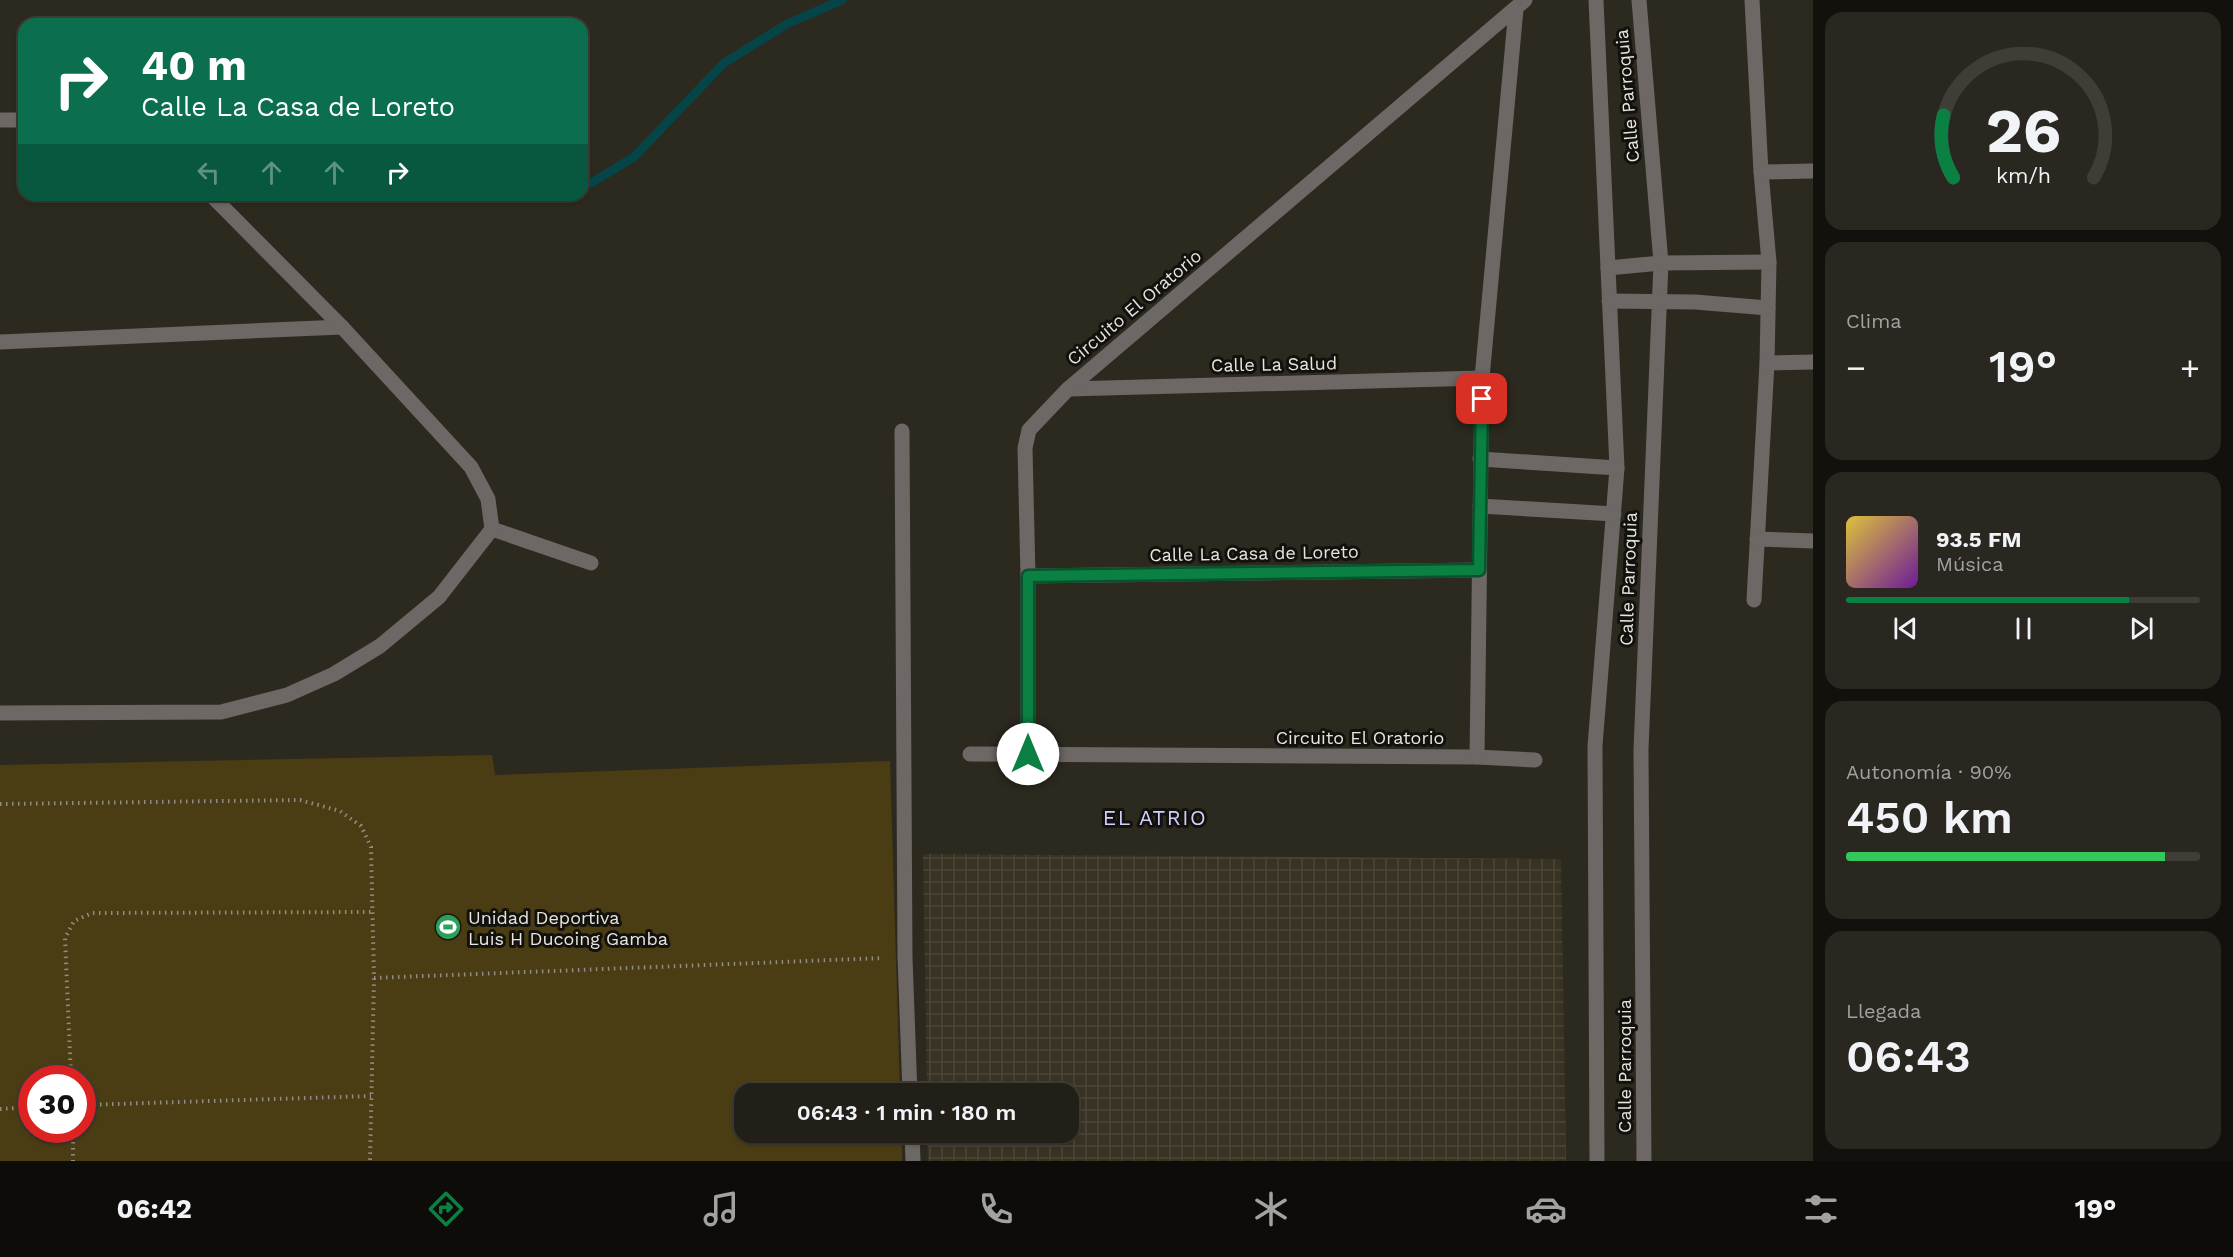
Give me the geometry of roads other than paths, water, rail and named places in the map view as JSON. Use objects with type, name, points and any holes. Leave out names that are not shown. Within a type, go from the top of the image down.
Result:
[{"type":"street","name":"Calle Parroquia","points":[[1596,0],[1617,468],[1595,747],[1597,1161]]},
{"type":"street","name":"Calle Parroquia","points":[[1639,0],[1661,263],[1641,750],[1644,1161]]},
{"type":"street","points":[[1752,0],[1761,172],[1769,262],[1767,363],[1754,600]]},
{"type":"street","name":"Circuito El Oratorio","points":[[1477,758],[1482,378],[1521,4]]},
{"type":"street","name":"Circuito El Oratorio","points":[[1028,754],[1025,448],[1029,430],[1068,389],[1521,4]]},
{"type":"street","points":[[0,120],[18,120]]},
{"type":"street","points":[[1761,172],[1813,171]]},
{"type":"street","points":[[0,713],[221,712],[287,695],[334,674],[380,646],[439,597],[492,529],[488,499],[471,467],[342,327],[217,201]]},
{"type":"street","points":[[1608,268],[1661,263],[1769,262]]},
{"type":"street","points":[[1609,301],[1660,301],[1768,308]]},
{"type":"street","points":[[0,342],[342,327]]},
{"type":"street","points":[[1767,363],[1813,362]]},
{"type":"street","name":"Calle La Salud","points":[[1068,389],[1482,378]]},
{"type":"street","points":[[902,431],[905,957],[910,1083]]},
{"type":"street","points":[[1480,459],[1617,468]]},
{"type":"street","points":[[1480,506],[1614,514]]},
{"type":"street","points":[[492,529],[591,562]]},
{"type":"street","points":[[1757,539],[1813,541]]},
{"type":"street","name":"Calle La Casa de Loreto","points":[[1028,576],[1479,570]]},
{"type":"street","name":"Circuito El Oratorio","points":[[970,753],[1535,760]]},
{"type":"street","points":[[912,1143],[913,1161]]},
{"type":"waterway","points":[[588,182],[591,183],[634,157],[724,63],[787,24],[842,0]]},
{"type":"place","name":"Unidad Deportiva Luis H Ducoing Gamba","points":[[448,927]]},
{"type":"district","name":"EL ATRIO","points":[[1155,817]]}]
